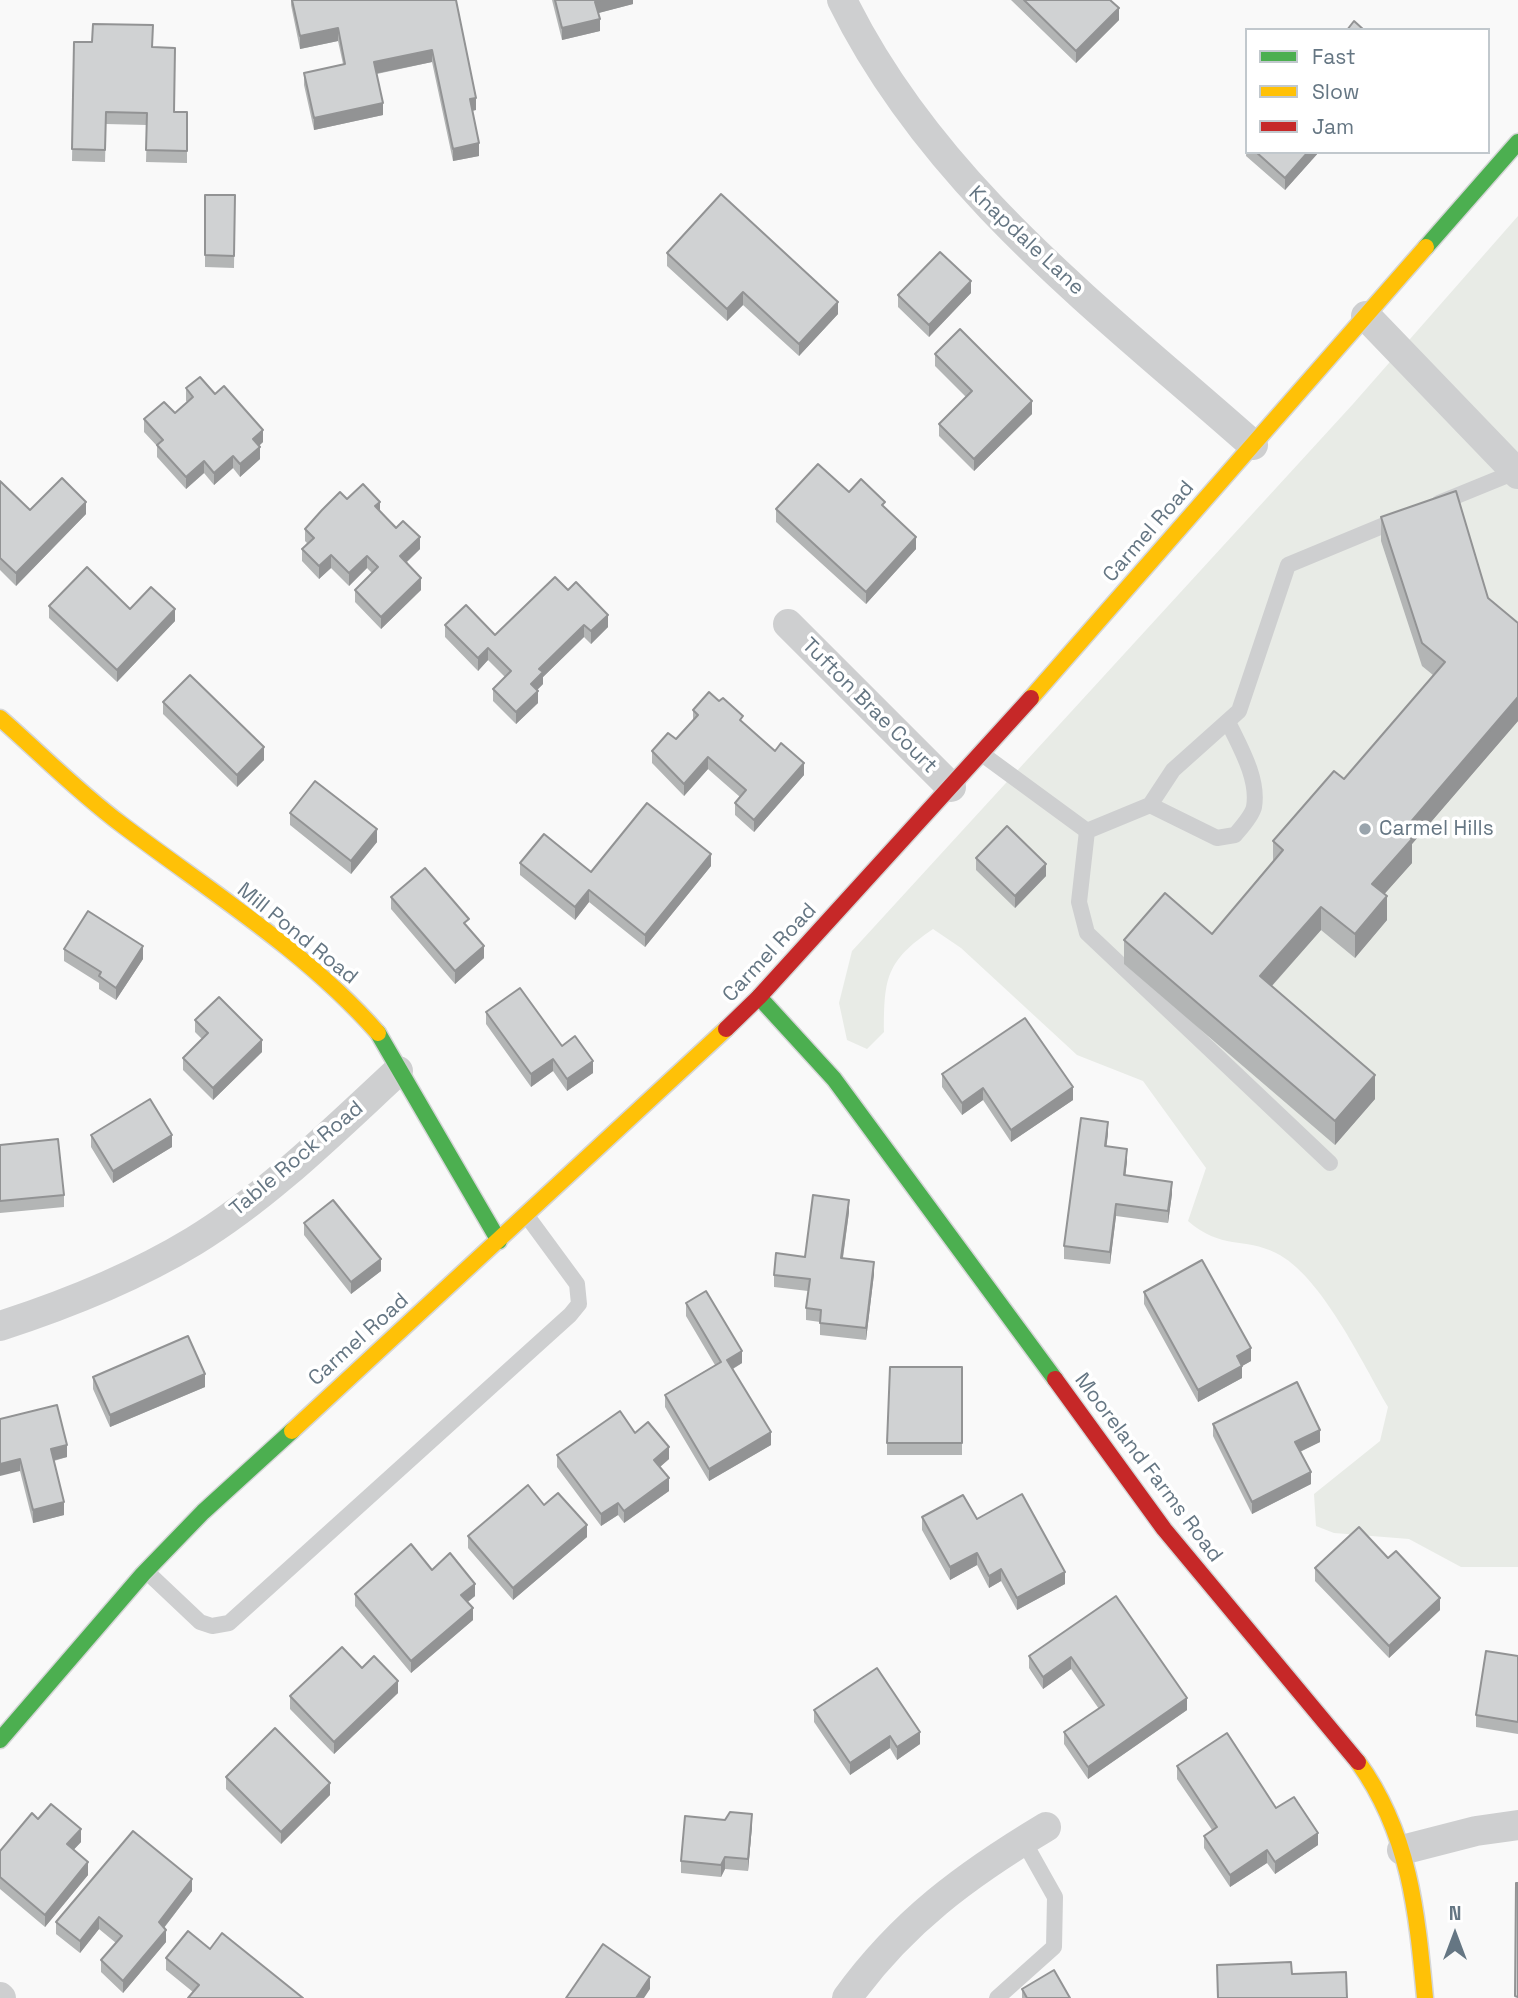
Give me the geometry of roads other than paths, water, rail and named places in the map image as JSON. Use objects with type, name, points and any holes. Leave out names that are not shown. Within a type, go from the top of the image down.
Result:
[{"type":"main road","name":"Carmel Road","points":[[0,1740],[146,1571],[295,1425],[527,1216],[759,997],[982,754],[1518,142]]},
{"type":"main road","name":"Mill Pond Road","points":[[0,718],[117,821],[314,969],[345,998],[381,1037],[398,1071],[499,1241]]},
{"type":"main road","name":"Mooreland Farms Road","points":[[759,997],[834,1079],[876,1134],[1164,1529],[1245,1629],[1336,1732],[1381,1801],[1402,1850],[1418,1915],[1424,1998]]},
{"type":"street","name":"Knapdale Lane","points":[[842,0],[914,118],[968,187],[1009,229],[1253,445]]},
{"type":"street","points":[[1366,316],[1516,473]]},
{"type":"street","name":"Tufton Brae Court","points":[[788,624],[951,787]]},
{"type":"street","name":"Table Rock Road","points":[[0,1326],[99,1290],[149,1267],[196,1240],[263,1192],[398,1071]]},
{"type":"street","points":[[1402,1850],[1476,1831],[1518,1825]]},
{"type":"street","points":[[847,1998],[870,1966],[918,1916],[971,1873],[1034,1834]]},
{"type":"lane","points":[[1087,831],[1150,806],[1173,770],[1239,711],[1288,565],[1516,473]]},
{"type":"lane","points":[[1150,806],[1217,838],[1235,835],[1254,809],[1252,784],[1244,755],[1228,722]]},
{"type":"lane","points":[[982,754],[1087,831]]},
{"type":"lane","points":[[1087,831],[1079,902],[1087,933],[1330,1163]]},
{"type":"lane","points":[[146,1571],[200,1622],[212,1626],[229,1623],[570,1315],[579,1304],[577,1284],[527,1216]]},
{"type":"lane","points":[[997,1998],[1054,1947],[1055,1897],[1034,1834]]},
{"type":"place","name":"Carmel Hills","points":[[1365,829]]}]
